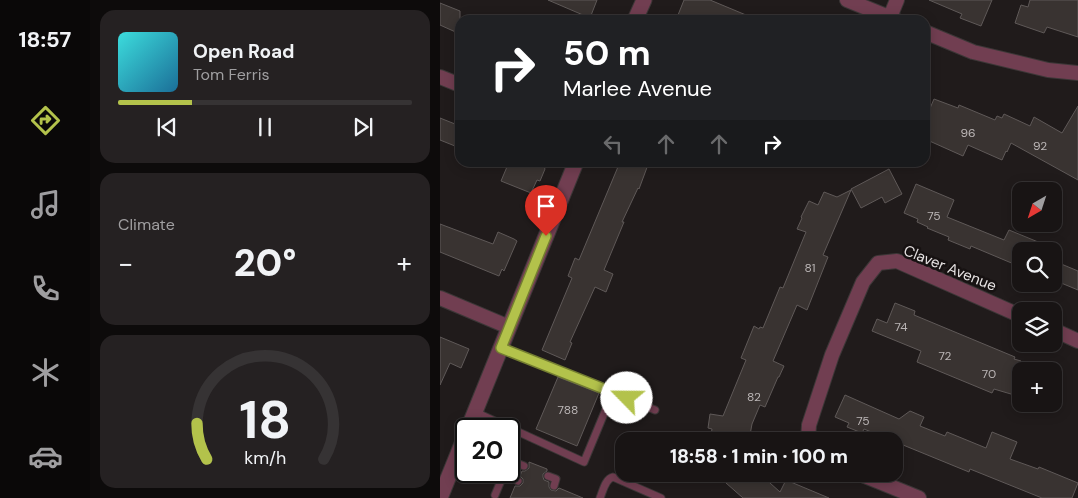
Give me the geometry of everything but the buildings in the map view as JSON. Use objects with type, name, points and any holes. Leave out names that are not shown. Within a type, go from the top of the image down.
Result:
[{"type":"street","points":[[638,15],[644,0]]},
{"type":"street","points":[[848,0],[884,15]]},
{"type":"street","points":[[894,15],[897,0]]},
{"type":"street","points":[[930,34],[974,52],[1048,70],[1078,73]]},
{"type":"street","points":[[440,77],[455,83]]},
{"type":"street","points":[[473,418],[574,167]]},
{"type":"street","name":"Claver Avenue","points":[[809,432],[832,355],[862,282],[878,263],[897,261],[1012,312]]},
{"type":"street","points":[[440,298],[509,327]]},
{"type":"street","points":[[1062,334],[1078,341]]},
{"type":"street","points":[[440,498],[455,467]]},
{"type":"street","points":[[880,482],[919,498]]},
{"type":"lane","points":[[501,348],[655,410]]},
{"type":"lane","points":[[475,412],[584,462],[613,392]]},
{"type":"lane","points":[[520,464],[524,466]]},
{"type":"lane","points":[[548,476],[556,479],[554,486]]},
{"type":"lane","points":[[600,498],[607,480],[613,477],[660,498]]},
{"type":"lane","points":[[497,497],[500,483]]},
{"type":"route","points":[[546,236],[501,348],[627,398]]}]
